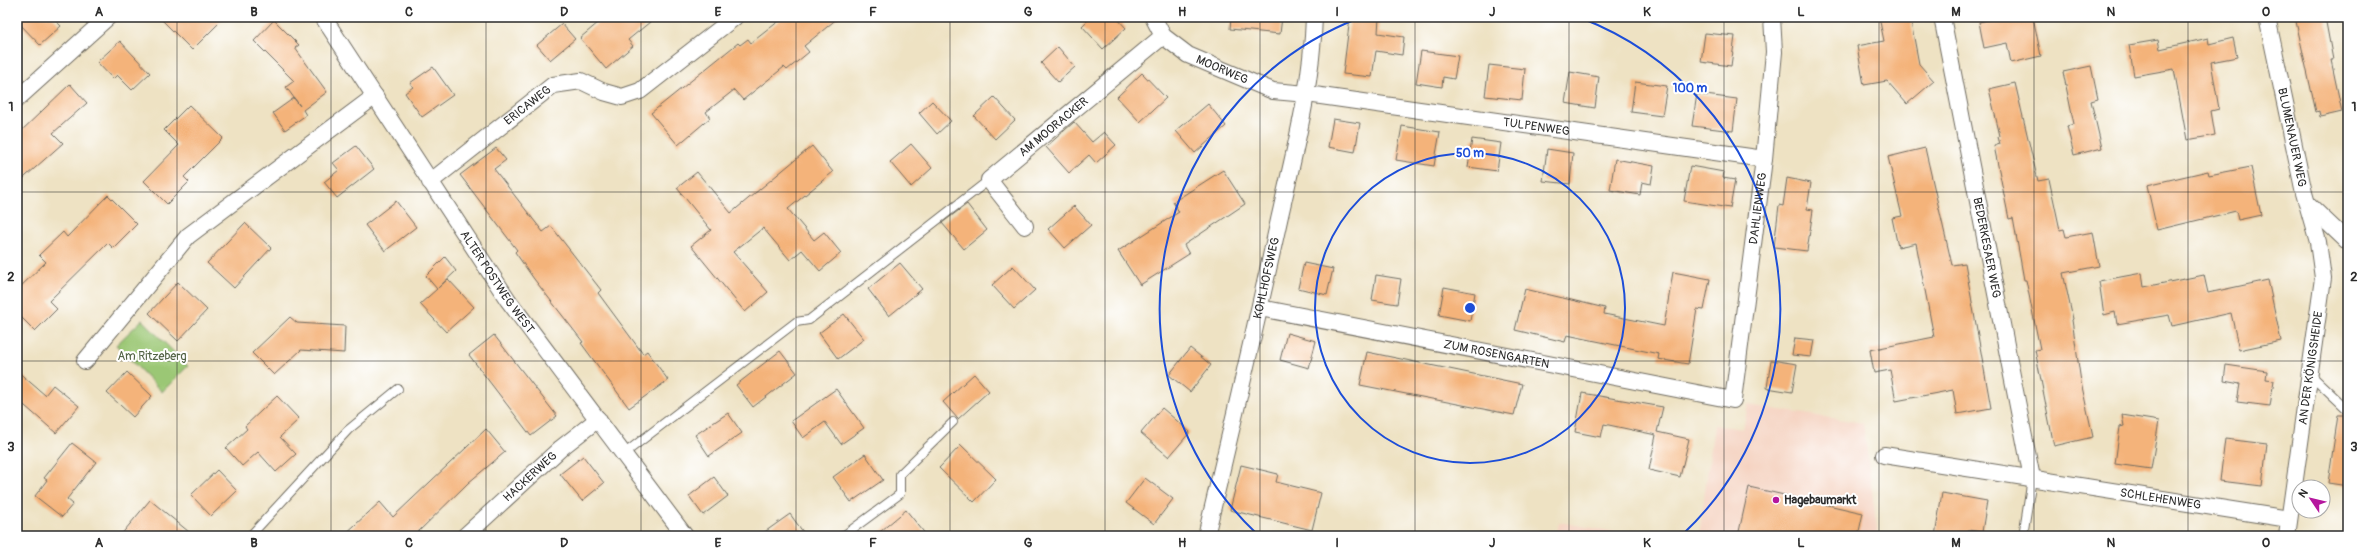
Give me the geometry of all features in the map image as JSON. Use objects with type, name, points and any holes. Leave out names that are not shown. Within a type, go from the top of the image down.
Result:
[{"type":"street","points":[[17,99],[108,17]]},
{"type":"street","name":"ALTER POSTWEG WEST","points":[[323,17],[508,300],[624,452],[685,536]]},
{"type":"street","name":"ERICAWEG","points":[[430,182],[553,85],[581,81],[604,92],[622,97],[640,91],[735,17]]},
{"type":"street","name":"MOORWEG","points":[[1153,17],[1162,36],[1188,55],[1272,91],[1307,94]]},
{"type":"street","name":"KOHLHOFSWEG","points":[[1206,536],[1260,308],[1307,94],[1313,48],[1314,17]]},
{"type":"street","name":"DAHLIENWEG","points":[[1733,400],[1764,159],[1774,52],[1772,17]]},
{"type":"street","name":"BEDERKESAER WEG","points":[[1942,17],[2032,478]]},
{"type":"street","name":"BLUMENAUER WEG","points":[[2266,17],[2306,202],[2348,242]]},
{"type":"street","name":"AM MOORACKER","points":[[989,180],[1162,36]]},
{"type":"street","name":"TULPENWEG","points":[[1307,94],[1764,159]]},
{"type":"street","points":[[85,361],[188,236],[375,96]]},
{"type":"street","points":[[989,180],[1025,226]]},
{"type":"street","name":"AN DER KÖNIGSHEIDE","points":[[2286,536],[2311,375],[2323,278],[2318,242],[2306,202]]},
{"type":"street","name":"ZUM ROSENGARTEN","points":[[1260,308],[1733,400]]},
{"type":"street","name":"HACKERWEG","points":[[465,536],[561,448],[598,419]]},
{"type":"street","name":"SCHLEHENWEG","points":[[1884,455],[2289,519]]},
{"type":"lane","points":[[624,452],[796,322],[809,320],[989,180]]},
{"type":"lane","points":[[2311,375],[2348,410]]},
{"type":"lane","points":[[250,536],[348,430],[398,389]]},
{"type":"lane","points":[[843,536],[900,494],[900,474],[953,422]]},
{"type":"lane","points":[[2023,536],[2032,478]]},
{"type":"shaded area","points":[[1748,405],[1863,423],[1878,536],[1699,536],[1714,425],[1743,429]]},
{"type":"shaded area","points":[[1559,522],[1638,536],[1556,536]]},
{"type":"green space","name":"Am Ritzeberg","points":[[142,320],[188,366],[162,392],[116,345]]},
{"type":"building","points":[[17,17],[52,17],[61,26],[40,45],[17,21]]},
{"type":"building","points":[[159,17],[225,17],[192,50]]},
{"type":"building","points":[[605,17],[656,17],[628,40],[633,46],[606,69],[580,38]]},
{"type":"building","points":[[784,17],[839,17],[804,46],[809,52],[787,70],[784,67],[743,100],[734,90],[706,112],[710,118],[678,145],[651,113],[738,43],[740,45],[748,39],[751,43]]},
{"type":"building","points":[[1091,17],[1116,17],[1126,28],[1103,49],[1082,26]]},
{"type":"building","points":[[1231,17],[1282,17],[1280,34],[1230,29]]},
{"type":"building","points":[[1350,17],[1379,17],[1378,33],[1404,37],[1402,55],[1376,51],[1372,77],[1343,74]]},
{"type":"building","points":[[1879,17],[1910,17],[1919,64],[1934,81],[1907,104],[1887,81],[1864,85],[1857,46],[1884,41]]},
{"type":"building","points":[[2000,17],[2033,17],[2041,56],[2011,63],[2007,43],[1984,48],[1979,22]]},
{"type":"building","points":[[2295,17],[2325,17],[2333,60],[2331,60],[2342,112],[2320,117],[2319,111],[2316,112]]},
{"type":"building","points":[[274,20],[299,45],[295,48],[327,92],[303,110],[306,115],[285,130],[273,113],[294,98],[300,106],[286,87],[294,81],[254,41]]},
{"type":"building","points":[[562,24],[575,39],[550,60],[537,45]]},
{"type":"building","points":[[1705,33],[1735,36],[1731,66],[1701,62]]},
{"type":"building","points":[[2208,38],[2209,44],[2233,38],[2237,57],[2211,62],[2219,109],[2211,111],[2215,135],[2187,140],[2174,69],[2134,76],[2129,45],[2158,40],[2160,49]]},
{"type":"building","points":[[120,41],[150,73],[132,90],[117,75],[113,79],[97,62]]},
{"type":"building","points":[[1058,47],[1075,67],[1058,82],[1041,63]]},
{"type":"building","points":[[1421,51],[1458,56],[1454,79],[1443,77],[1442,87],[1416,83]]},
{"type":"building","points":[[1489,65],[1525,69],[1522,100],[1485,96]]},
{"type":"building","points":[[2091,66],[2098,99],[2091,101],[2102,148],[2074,155],[2067,126],[2074,124],[2063,72]]},
{"type":"building","points":[[433,67],[453,95],[422,117],[405,93],[413,87],[410,83]]},
{"type":"building","points":[[1570,72],[1599,77],[1595,108],[1565,103]]},
{"type":"building","points":[[1142,73],[1166,98],[1140,122],[1117,97]]},
{"type":"building","points":[[1635,82],[1667,86],[1662,116],[1631,112]]},
{"type":"building","points":[[2015,83],[2038,181],[2049,179],[2060,230],[2064,229],[2066,237],[2093,232],[2099,266],[2063,273],[2073,319],[2081,382],[2093,437],[2054,446],[2035,350],[2040,349],[2026,280],[2024,280],[2013,218],[2009,219],[1994,146],[2000,144],[1998,137],[2000,136],[1989,89]]},
{"type":"building","points":[[70,84],[87,103],[53,133],[63,143],[17,184],[17,135]]},
{"type":"building","points":[[1697,94],[1737,99],[1733,131],[1692,126]]},
{"type":"building","points":[[994,97],[1015,120],[995,139],[974,116]]},
{"type":"building","points":[[932,101],[951,121],[937,134],[919,113]]},
{"type":"building","points":[[1208,104],[1226,126],[1195,153],[1176,131]]},
{"type":"building","points":[[189,105],[223,138],[184,177],[189,182],[167,204],[144,181],[179,145],[164,130]]},
{"type":"building","points":[[1333,119],[1360,123],[1355,152],[1328,147]]},
{"type":"building","points":[[1074,122],[1092,142],[1104,132],[1116,145],[1096,163],[1089,155],[1069,173],[1046,147]]},
{"type":"building","points":[[1402,126],[1440,132],[1434,166],[1396,160]]},
{"type":"building","points":[[1472,139],[1501,143],[1497,171],[1468,167]]},
{"type":"building","points":[[911,144],[932,168],[911,187],[890,162]]},
{"type":"building","points":[[356,146],[374,169],[337,198],[324,182],[339,170],[333,163]]},
{"type":"building","points":[[812,146],[833,172],[788,209],[814,240],[824,232],[841,253],[820,271],[802,250],[790,260],[763,228],[733,252],[768,292],[745,312],[691,246],[711,230],[677,188],[697,172],[731,213]]},
{"type":"building","points":[[496,148],[506,160],[494,169],[543,232],[551,226],[601,290],[598,293],[643,354],[647,351],[668,380],[629,408],[581,343],[583,342],[534,279],[515,252],[517,250],[460,175]]},
{"type":"building","points":[[1925,148],[1952,265],[1965,263],[1991,408],[1957,414],[1953,390],[1896,401],[1890,370],[1874,373],[1870,350],[1934,337],[1916,243],[1898,247],[1892,218],[1902,216],[1888,157]]},
{"type":"building","points":[[1547,149],[1573,153],[1570,184],[1543,181]]},
{"type":"building","points":[[1615,159],[1654,166],[1651,184],[1642,182],[1640,195],[1610,190]]},
{"type":"building","points":[[1690,166],[1724,172],[1723,178],[1735,180],[1730,208],[1684,201]]},
{"type":"building","points":[[2251,167],[2261,215],[2238,220],[2236,211],[2157,230],[2147,185],[2208,171],[2209,175]]},
{"type":"building","points":[[1223,170],[1245,204],[1184,245],[1189,254],[1140,285],[1118,251],[1179,212],[1173,202]]},
{"type":"building","points":[[1787,178],[1811,183],[1807,209],[1813,210],[1807,251],[1774,247],[1779,205],[1783,206]]},
{"type":"building","points":[[108,195],[137,224],[113,248],[108,243],[49,301],[57,309],[35,331],[17,313],[17,290],[46,262],[39,255],[63,232],[67,237]]},
{"type":"building","points":[[396,201],[416,227],[385,251],[365,225]]},
{"type":"building","points":[[967,204],[987,230],[964,249],[942,223]]},
{"type":"building","points":[[1074,206],[1091,225],[1065,248],[1048,229]]},
{"type":"building","points":[[245,223],[271,248],[234,288],[207,263]]},
{"type":"building","points":[[445,257],[456,271],[438,288],[448,279],[474,307],[446,332],[420,304],[437,289],[426,276]]},
{"type":"building","points":[[900,263],[922,289],[889,316],[868,289]]},
{"type":"building","points":[[1304,263],[1333,269],[1327,295],[1298,288]]},
{"type":"building","points":[[1013,266],[1035,290],[1014,309],[992,285]]},
{"type":"building","points":[[1673,272],[1710,279],[1704,310],[1697,309],[1688,364],[1658,359],[1659,354],[1567,335],[1565,342],[1515,330],[1525,289],[1605,308],[1604,314],[1664,326]]},
{"type":"building","points":[[2142,273],[2144,287],[2204,275],[2208,293],[2268,280],[2281,341],[2239,350],[2231,313],[2172,326],[2169,315],[2117,324],[2115,312],[2104,315],[2099,281]]},
{"type":"building","points":[[1376,275],[1401,279],[1397,304],[1372,300]]},
{"type":"building","points":[[178,282],[207,310],[178,341],[149,313]]},
{"type":"building","points":[[1444,287],[1475,293],[1470,321],[1439,315]]},
{"type":"building","points":[[844,314],[864,339],[838,359],[819,333]]},
{"type":"building","points":[[290,317],[297,323],[345,326],[344,353],[301,350],[274,375],[252,353]]},
{"type":"building","points":[[1287,333],[1316,341],[1309,368],[1280,360]]},
{"type":"building","points":[[494,335],[557,416],[531,436],[469,355]]},
{"type":"building","points":[[1795,338],[1814,340],[1811,357],[1792,355]]},
{"type":"building","points":[[1190,348],[1211,365],[1190,392],[1169,375]]},
{"type":"building","points":[[780,351],[797,373],[753,407],[736,385]]},
{"type":"building","points":[[1367,352],[1522,384],[1514,415],[1360,385]]},
{"type":"building","points":[[1771,360],[1797,364],[1792,392],[1767,388]]},
{"type":"building","points":[[2226,365],[2267,371],[2266,379],[2274,380],[2270,406],[2237,402],[2240,384],[2224,381]]},
{"type":"building","points":[[17,371],[45,395],[53,385],[79,406],[56,433],[17,399]]},
{"type":"building","points":[[127,372],[152,396],[133,417],[107,393]]},
{"type":"building","points":[[974,374],[989,391],[958,419],[943,402]]},
{"type":"building","points":[[836,389],[864,428],[841,444],[825,422],[803,438],[791,421]]},
{"type":"building","points":[[1582,393],[1663,407],[1657,432],[1689,439],[1680,477],[1649,470],[1656,435],[1604,424],[1601,437],[1575,432]]},
{"type":"building","points":[[277,396],[299,419],[280,437],[296,454],[276,472],[258,452],[242,466],[226,448],[247,429],[245,426]]},
{"type":"building","points":[[1162,408],[1190,432],[1169,457],[1141,433]]},
{"type":"building","points":[[728,413],[742,433],[709,456],[695,435]]},
{"type":"building","points":[[2122,415],[2159,421],[2151,469],[2115,464],[2120,427],[2124,426]]},
{"type":"building","points":[[2338,415],[2348,415],[2348,486],[2331,483],[2331,479],[2329,479]]},
{"type":"building","points":[[486,429],[505,452],[468,483],[414,536],[343,536],[380,502],[393,517]]},
{"type":"building","points":[[2225,439],[2267,444],[2262,486],[2220,481]]},
{"type":"building","points":[[72,443],[96,462],[67,499],[73,504],[62,517],[35,496],[47,480],[44,478]]},
{"type":"building","points":[[961,445],[996,479],[974,502],[939,468]]},
{"type":"building","points":[[865,454],[883,480],[851,502],[833,477]]},
{"type":"building","points":[[583,456],[604,483],[582,501],[560,474]]},
{"type":"building","points":[[1241,465],[1278,474],[1276,482],[1321,493],[1312,530],[1230,510]]},
{"type":"building","points":[[217,470],[237,491],[211,516],[191,495]]},
{"type":"building","points":[[714,477],[728,496],[703,515],[689,496]]},
{"type":"building","points":[[1145,478],[1173,499],[1154,524],[1126,503]]},
{"type":"building","name":"Hagebaumarkt","points":[[1749,487],[1863,513],[1858,536],[1738,536]]},
{"type":"building","points":[[1942,493],[1987,501],[1982,532],[1968,530],[1967,536],[1935,536]]},
{"type":"building","points":[[150,500],[194,536],[120,536]]},
{"type":"building","points":[[906,510],[927,536],[875,536]]},
{"type":"building","points":[[790,514],[806,536],[759,536]]},
{"type":"place","name":"Hagebaumarkt","points":[[1776,500]]}]
